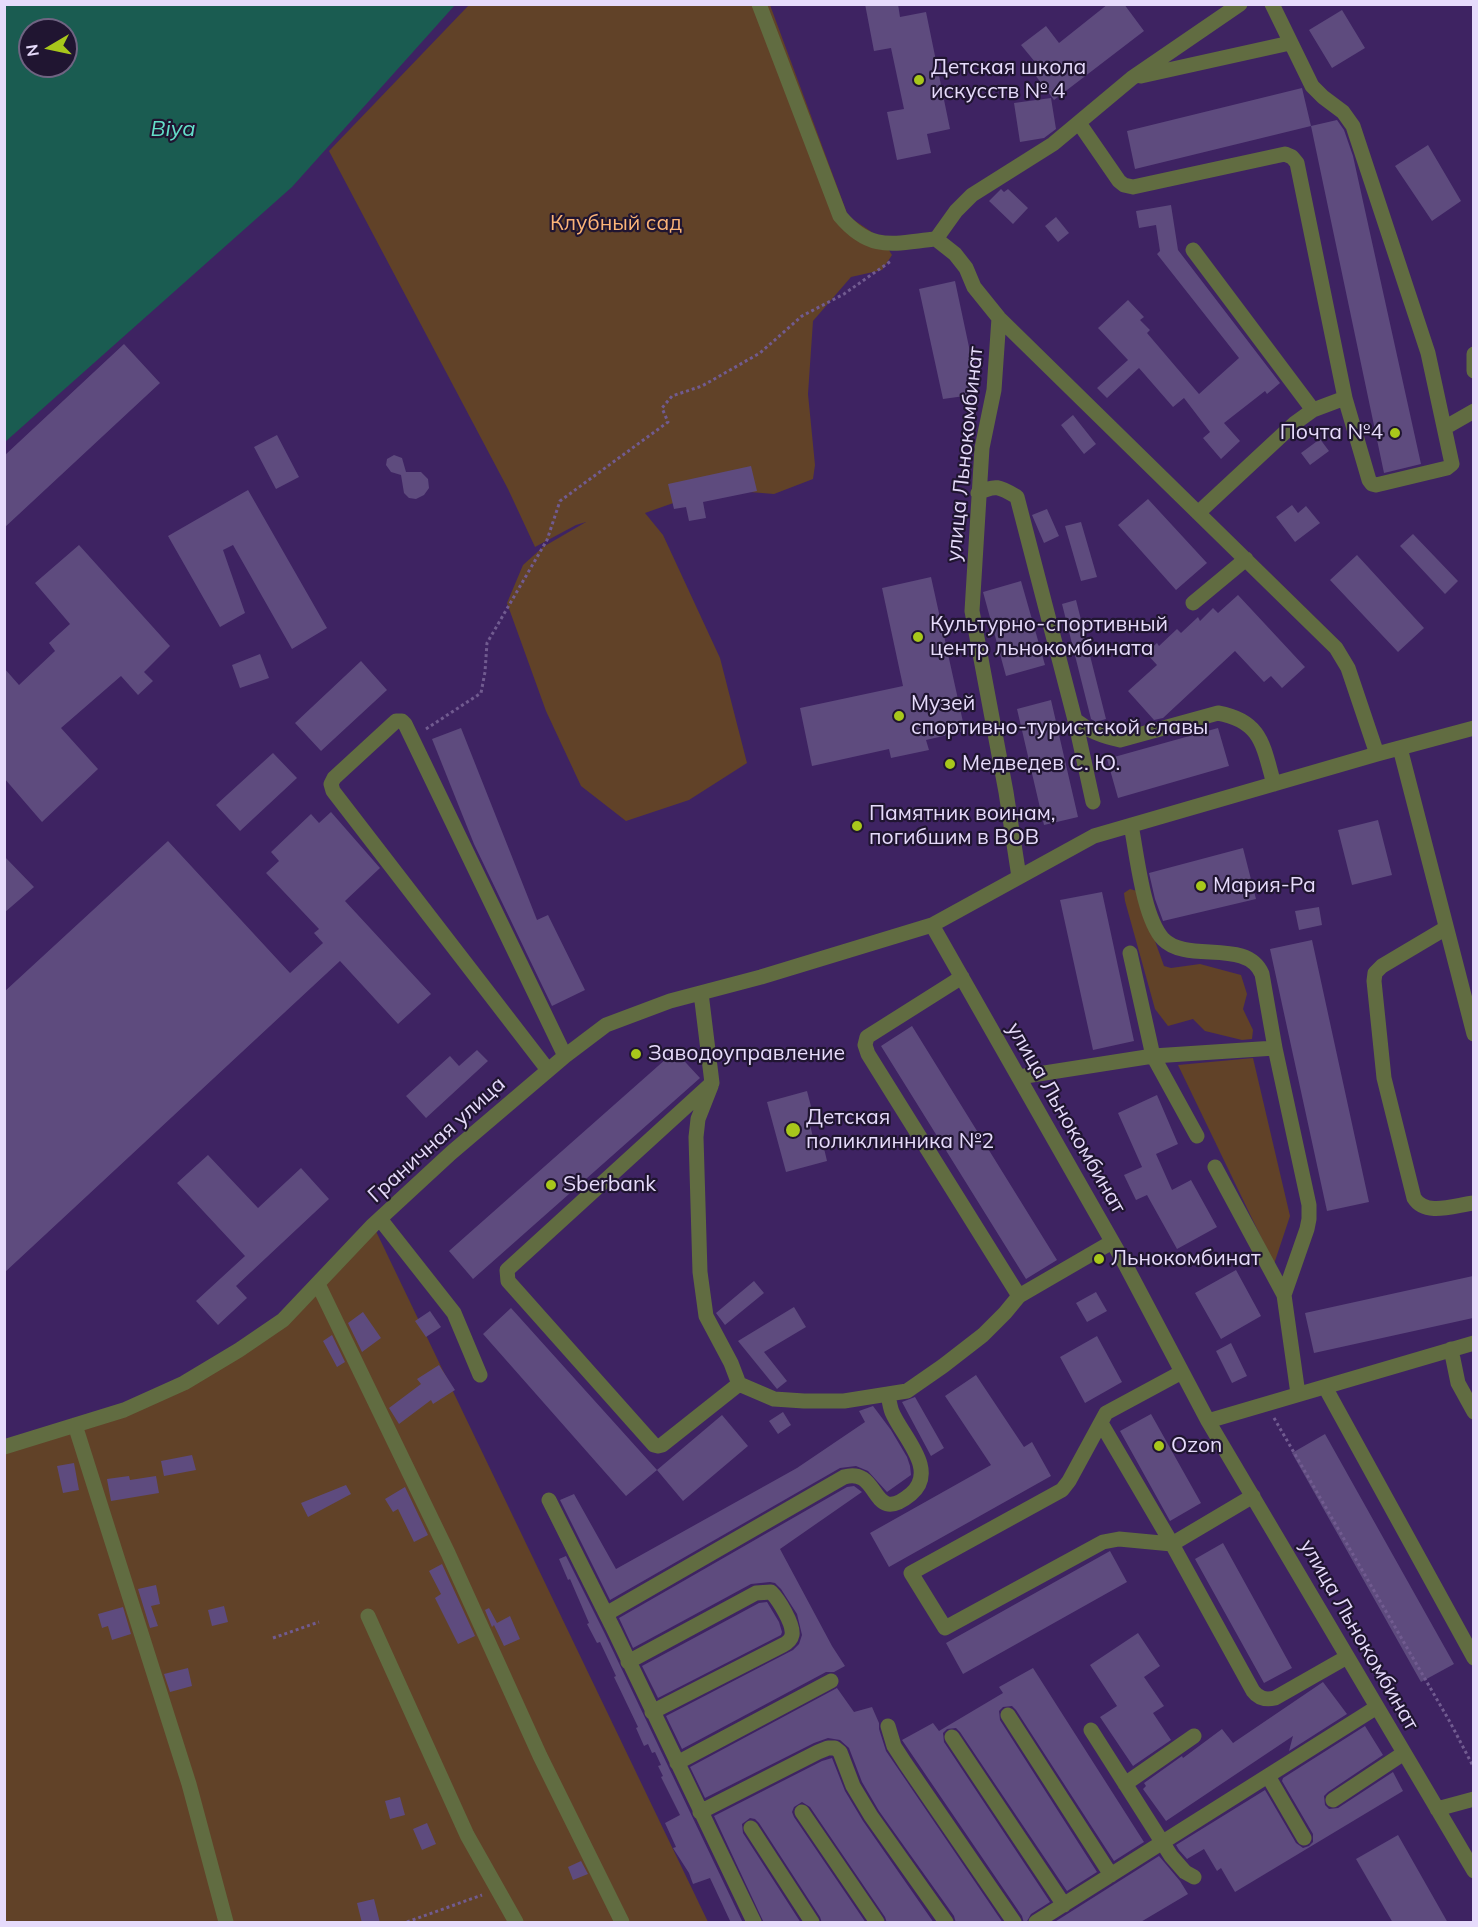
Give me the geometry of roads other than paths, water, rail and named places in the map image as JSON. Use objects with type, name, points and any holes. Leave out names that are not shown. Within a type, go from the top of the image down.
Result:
[{"type":"street","points":[[759,4],[840,216],[857,234],[880,244],[936,239],[967,199],[1053,144],[1132,78],[1240,4]]},
{"type":"street","points":[[1079,123],[1119,181],[1133,187],[1285,154],[1292,157],[1297,163],[1345,398],[1369,480],[1376,485],[1450,467],[1452,462],[1446,427],[1428,353],[1353,126],[1343,112],[1312,86],[1272,4]]},
{"type":"street","points":[[1132,78],[1290,43]]},
{"type":"street","name":"улица Льнокомбинат","points":[[936,239],[955,254],[966,268],[974,287],[999,318],[1336,648],[1348,668],[1377,754]]},
{"type":"street","points":[[1193,250],[1313,410]]},
{"type":"street","name":"улица Льнокомбинат","points":[[999,318],[994,390],[982,448],[972,611],[1006,792],[1019,877]]},
{"type":"street","points":[[1473,354],[1473,371]]},
{"type":"street","points":[[1198,513],[1295,423],[1313,410],[1345,398]]},
{"type":"street","points":[[1446,427],[1473,411]]},
{"type":"street","points":[[978,493],[990,487],[1002,488],[1017,497],[1075,720],[1093,802]]},
{"type":"street","points":[[1193,603],[1246,560]]},
{"type":"street","points":[[1075,720],[1089,730],[1120,740],[1218,712],[1231,715],[1250,726],[1261,739],[1274,784]]},
{"type":"street","points":[[548,1070],[333,791],[331,784],[334,778],[396,721],[402,721],[405,724],[565,1056]]},
{"type":"street","points":[[932,925],[1094,836],[1473,728]]},
{"type":"street","points":[[1400,748],[1473,1034]]},
{"type":"street","points":[[1131,825],[1148,908],[1155,928],[1164,940],[1175,948],[1235,954],[1254,962],[1262,974],[1275,1048],[1309,1205],[1310,1220],[1284,1295]]},
{"type":"street","name":"улица Льнокомбинат","points":[[932,925],[1112,1242],[1208,1421],[1473,1871]]},
{"type":"street","name":"Граничная улица","points":[[4,1447],[124,1410],[184,1383],[283,1320],[380,1219],[451,1153],[548,1070],[606,1025],[670,1001],[932,925]]},
{"type":"street","points":[[1446,928],[1382,966],[1375,973],[1374,981],[1384,1078],[1414,1198],[1418,1204],[1430,1209],[1473,1203]]},
{"type":"street","points":[[1130,953],[1153,1056],[1197,1136]]},
{"type":"street","points":[[962,977],[867,1037],[865,1045],[874,1064],[1019,1296]]},
{"type":"street","points":[[700,993],[712,1083],[698,1119],[696,1137],[700,1272],[706,1316],[740,1384],[774,1399],[804,1401],[844,1401],[907,1391],[983,1335],[1019,1296],[1112,1242]]},
{"type":"street","points":[[1019,1077],[1153,1056],[1275,1048]]},
{"type":"street","points":[[712,1083],[510,1266],[507,1276],[508,1281],[654,1445],[662,1445],[740,1384]]},
{"type":"street","points":[[1215,1167],[1284,1295],[1298,1394]]},
{"type":"street","points":[[380,1219],[454,1313],[480,1375]]},
{"type":"street","points":[[318,1284],[434,1522],[540,1756],[622,1923]]},
{"type":"street","points":[[1208,1421],[1473,1343]]},
{"type":"street","points":[[1451,1349],[1458,1383],[1473,1412]]},
{"type":"street","points":[[1182,1372],[1106,1413],[1062,1490],[911,1574],[945,1628],[1103,1542],[1119,1539],[1172,1544],[1253,1496]]},
{"type":"street","points":[[1325,1386],[1473,1658]]},
{"type":"street","points":[[606,1614],[844,1477],[854,1474],[865,1479],[880,1500],[886,1503],[891,1504],[904,1500],[921,1481],[922,1470],[918,1456],[892,1412],[888,1394]]},
{"type":"street","points":[[1101,1423],[1172,1544],[1253,1691],[1260,1698],[1267,1700],[1275,1698],[1347,1657]]},
{"type":"street","points":[[75,1425],[189,1784],[226,1923]]},
{"type":"street","points":[[549,1500],[754,1923]]},
{"type":"street","points":[[628,1662],[756,1593],[771,1592],[791,1624],[792,1636],[783,1646],[652,1712]]},
{"type":"street","points":[[368,1616],[467,1835],[516,1923]]},
{"type":"street","points":[[677,1763],[831,1681]]},
{"type":"street","points":[[1036,1923],[1377,1707]]},
{"type":"street","points":[[1008,1715],[1111,1875]]},
{"type":"street","points":[[888,1726],[894,1746],[1014,1923]]},
{"type":"street","points":[[1091,1730],[1179,1865],[1194,1877]]},
{"type":"street","points":[[1125,1784],[1194,1736]]},
{"type":"street","points":[[952,1737],[1064,1905]]},
{"type":"street","points":[[700,1812],[818,1752],[835,1748],[840,1752],[853,1786],[871,1816],[946,1923]]},
{"type":"street","points":[[1333,1800],[1404,1753]]},
{"type":"street","points":[[1268,1776],[1304,1838]]},
{"type":"street","points":[[1437,1809],[1473,1799]]},
{"type":"street","points":[[802,1812],[877,1923]]},
{"type":"street","points":[[751,1828],[812,1923]]},
{"type":"water","name":"Biya","points":[[5,4],[455,4],[292,187],[5,442]]},
{"type":"place","name":"Детская школа искусств № 4","points":[[919,80]]},
{"type":"place","name":"Почта №4","points":[[1395,433]]},
{"type":"place","name":"Культурно-спортивный центр льнокомбината","points":[[918,637]]},
{"type":"place","name":"Музей спортивно-туристской славы","points":[[899,716]]},
{"type":"place","name":"Медведев С. Ю.","points":[[950,764]]},
{"type":"place","name":"Памятник воинам, погибшим в ВОВ","points":[[857,826]]},
{"type":"place","name":"Мария-Ра","points":[[1201,886]]},
{"type":"place","name":"Заводоуправление","points":[[636,1054]]},
{"type":"place","name":"Детская поликлинника №2","points":[[793,1130]]},
{"type":"place","name":"Sberbank","points":[[551,1185]]},
{"type":"place","name":"Льнокомбинат","points":[[1099,1259]]},
{"type":"place","name":"Ozon","points":[[1159,1446]]},
{"type":"park label","name":"Клубный сад","points":[[616,224]]}]
